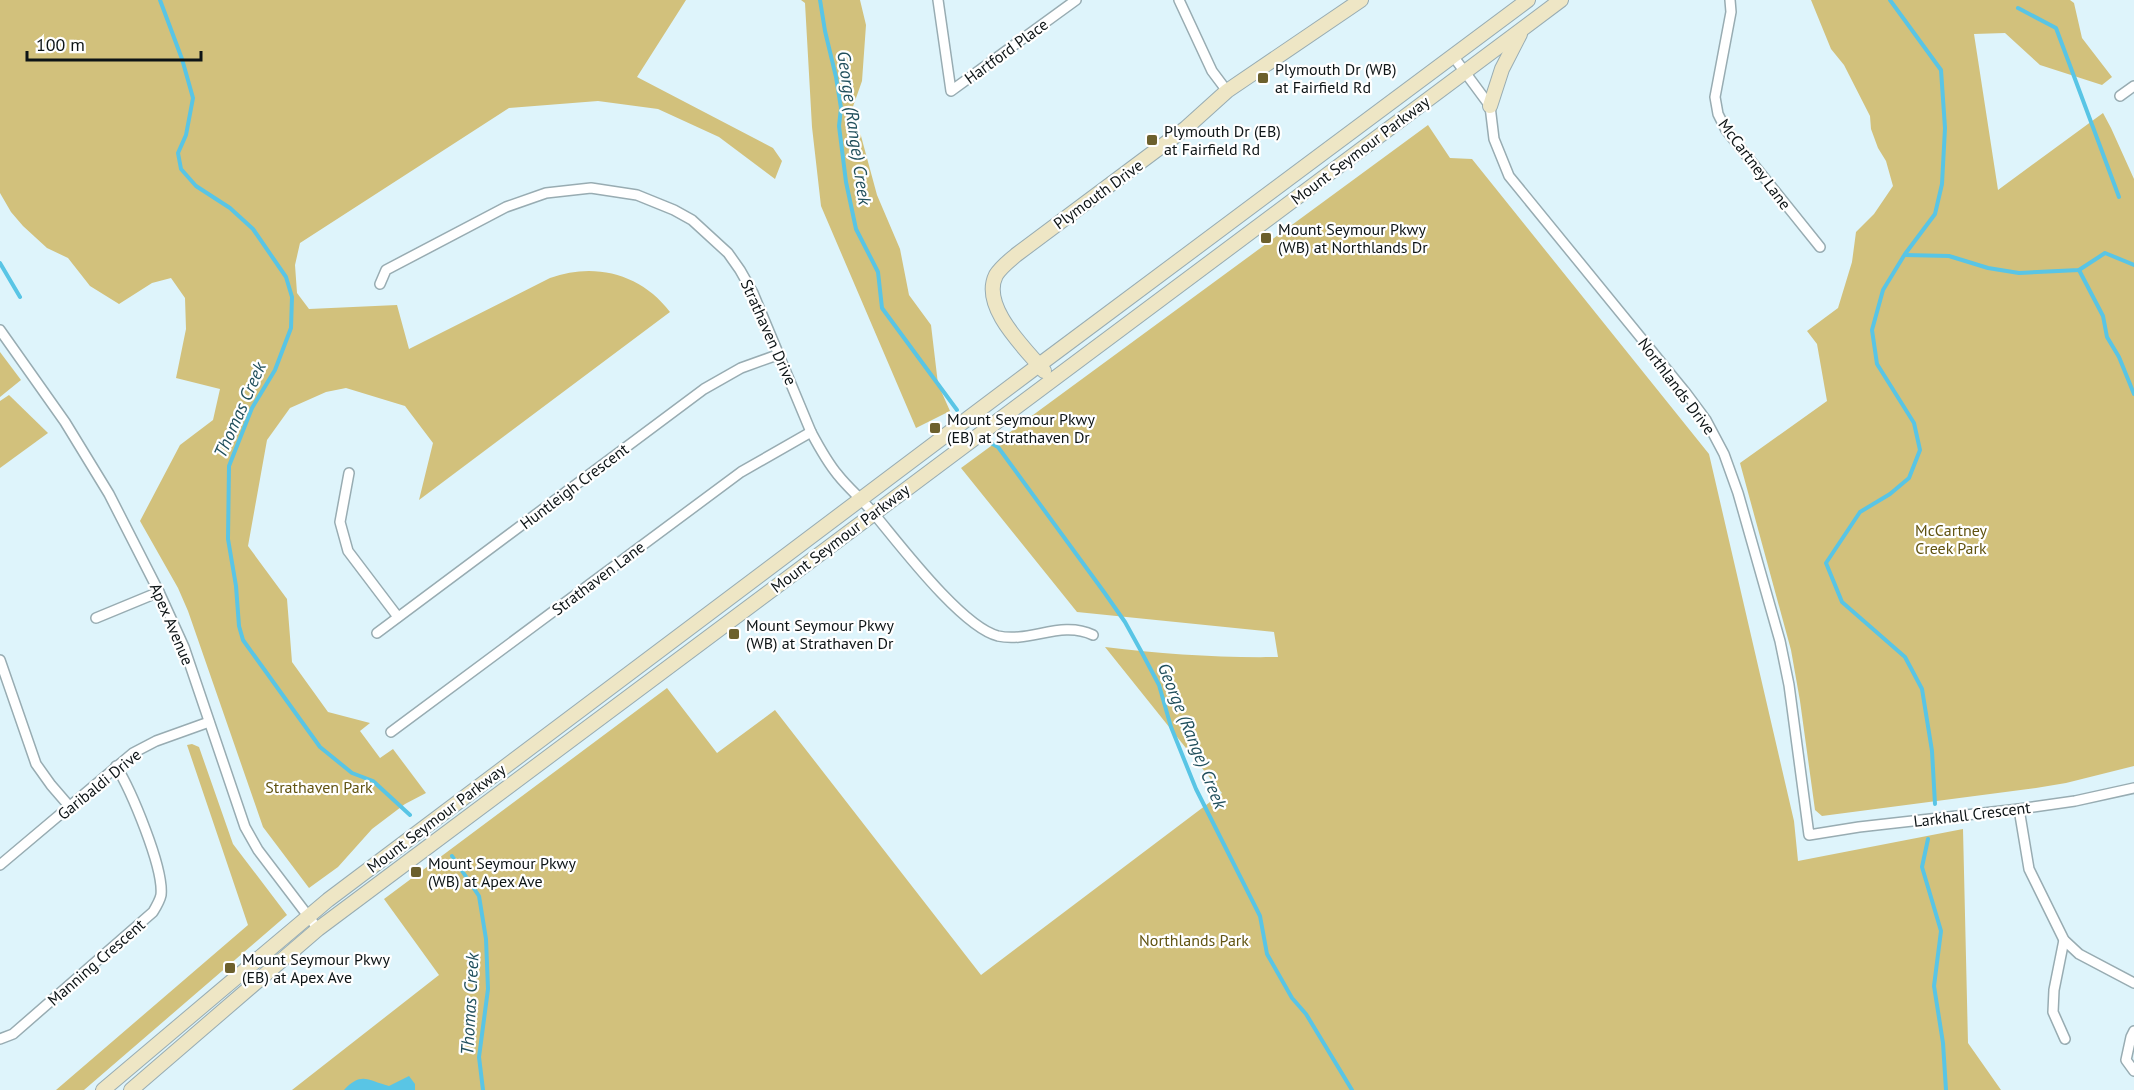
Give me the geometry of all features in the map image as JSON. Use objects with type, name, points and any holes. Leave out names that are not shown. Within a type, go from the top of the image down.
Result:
[{"type":"main road","name":"Plymouth Drive","points":[[1051,380],[999,312],[993,296],[997,274],[1016,255],[1186,128],[1227,91],[1361,0]]},
{"type":"main road","name":"Mount Seymour Parkway","points":[[104,1090],[308,915],[1528,0]]},
{"type":"main road","name":"Mount Seymour Parkway","points":[[131,1090],[318,929],[1562,0]]},
{"type":"main road","points":[[1490,106],[1502,69],[1521,31]]},
{"type":"street","name":"Hartford Place","points":[[938,0],[951,90],[1076,0]]},
{"type":"street","points":[[1179,0],[1212,70],[1227,91]]},
{"type":"street","name":"McCartney Lane","points":[[1730,0],[1731,12],[1715,97],[1718,114],[1726,130],[1820,247]]},
{"type":"street","name":"Northlands Drive","points":[[1453,57],[1490,106],[1494,139],[1509,176],[1686,393],[1715,435],[1724,454],[1738,493],[1780,641],[1789,685],[1809,835]]},
{"type":"street","points":[[2120,96],[2134,86]]},
{"type":"street","name":"Strathaven Drive","points":[[380,284],[386,270],[507,207],[546,193],[591,188],[637,195],[674,210],[692,220],[728,253],[753,293],[811,432],[836,473],[873,513],[918,568],[960,610],[989,632],[1010,638],[1025,637],[1052,630],[1086,632],[1093,635]]},
{"type":"street","name":"Apex Avenue","points":[[0,330],[65,422],[109,494],[159,591],[184,647],[245,826],[258,850],[318,929]]},
{"type":"street","name":"Huntleigh Crescent","points":[[377,633],[704,389],[741,368],[780,354]]},
{"type":"street","name":"Strathaven Lane","points":[[391,732],[741,472],[811,432]]},
{"type":"street","points":[[349,473],[340,522],[348,551],[398,617]]},
{"type":"street","points":[[96,618],[159,591]]},
{"type":"street","points":[[0,660],[36,764],[70,807]]},
{"type":"street","name":"Garibaldi Drive","points":[[0,865],[133,753],[156,741],[209,722]]},
{"type":"street","name":"Manning Crescent","points":[[0,1039],[12,1034],[153,912],[161,896],[159,869],[126,784],[116,766]]},
{"type":"street","name":"Larkhall Crescent","points":[[1809,835],[2075,801],[2134,788]]},
{"type":"street","points":[[2019,809],[2029,869],[2064,939],[2079,954],[2134,983]]},
{"type":"street","points":[[2064,939],[2054,990],[2053,1012],[2065,1039]]},
{"type":"street","points":[[2134,1031],[2126,1060],[2134,1071]]},
{"type":"green space","name":"Strathaven Park","points":[[0,0],[686,0],[637,77],[773,148],[782,161],[775,179],[719,137],[658,109],[598,101],[509,108],[300,243],[295,265],[297,293],[309,309],[397,305],[409,349],[550,278],[567,273],[600,272],[631,280],[645,288],[670,312],[419,500],[433,443],[405,406],[346,388],[326,392],[290,408],[267,440],[248,546],[287,599],[292,662],[328,712],[370,723],[360,731],[380,758],[393,749],[426,793],[405,804],[372,829],[338,867],[309,888],[263,827],[188,611],[178,588],[140,521],[180,445],[213,420],[220,389],[176,378],[186,329],[185,298],[171,278],[152,283],[119,304],[90,286],[68,258],[47,248],[23,226],[11,212],[0,193]]},
{"type":"green space","points":[[801,0],[860,0],[866,25],[862,81],[850,115],[861,136],[877,195],[900,249],[909,295],[931,325],[938,384],[950,411],[916,428],[821,206],[812,127],[805,3]]},
{"type":"green space","name":"McCartney Creek Park","points":[[1811,0],[2070,0],[2074,3],[2082,38],[2112,77],[2102,85],[2040,65],[2005,33],[1974,34],[1998,190],[2103,113],[2134,179],[2134,766],[2036,788],[1822,816],[1815,810],[1791,650],[1740,463],[1827,401],[1817,344],[1807,331],[1838,308],[1852,262],[1856,232],[1874,214],[1893,186],[1886,161],[1871,129],[1870,116],[1844,65],[1831,49]]},
{"type":"green space","name":"Northlands Park","points":[[1428,125],[1450,158],[1472,159],[1709,454],[1794,821],[1798,861],[1963,829],[1968,1043],[2001,1090],[292,1090],[439,975],[384,899],[667,688],[717,753],[775,710],[981,975],[1222,793],[1105,647],[1191,655],[1278,657],[1274,632],[1077,612],[961,468]]},
{"type":"green space","points":[[0,352],[21,380],[0,397]]},
{"type":"green space","points":[[9,395],[48,433],[0,468],[0,401]]},
{"type":"green space","points":[[192,744],[199,747],[233,844],[287,915],[84,1090],[56,1090],[248,925],[187,745]]},
{"type":"water","points":[[409,1076],[415,1084],[415,1090],[344,1090],[361,1079],[389,1086]]},
{"type":"waterway","name":"Thomas Creek","points":[[160,0],[182,59],[193,98],[186,135],[178,153],[181,169],[196,186],[230,208],[253,229],[286,277],[292,297],[291,328],[275,370],[252,408],[229,466],[228,539],[236,586],[239,626],[243,640],[320,747],[352,773],[373,781],[410,815]]},
{"type":"waterway","name":"George (Range) Creek","points":[[820,0],[841,108],[839,126],[846,182],[856,229],[878,272],[882,308],[957,410]]},
{"type":"waterway","points":[[1890,0],[1941,70],[1945,128],[1942,184],[1935,214],[1905,254],[1883,290],[1872,330],[1877,364],[1914,423],[1920,450],[1909,478],[1890,494],[1860,512],[1826,563],[1842,602],[1905,657],[1922,689],[1932,751],[1935,804]]},
{"type":"waterway","points":[[2018,8],[2056,28],[2119,197]]},
{"type":"waterway","points":[[1905,255],[1949,256],[1988,268],[2019,273],[2079,270],[2105,253],[2134,265]]},
{"type":"waterway","points":[[0,263],[20,297]]},
{"type":"waterway","points":[[2079,270],[2103,316],[2107,337],[2119,357],[2134,394]]},
{"type":"waterway","name":"George (Range) Creek","points":[[991,443],[998,447],[1125,622],[1159,685],[1171,727],[1196,789],[1260,916],[1267,954],[1292,998],[1306,1014],[1352,1090]]},
{"type":"waterway","points":[[1928,839],[1922,867],[1941,931],[1934,986],[1943,1043],[1946,1090]]},
{"type":"waterway","name":"Thomas Creek","points":[[452,856],[479,896],[486,939],[488,989],[479,1057],[483,1090]]},
{"type":"place","name":"Plymouth Dr (WB) at Fairfield Rd","points":[[1263,78]]},
{"type":"place","name":"Plymouth Dr (EB) at Fairfield Rd","points":[[1152,140]]},
{"type":"place","name":"Mount Seymour Pkwy (WB) at Northlands Dr","points":[[1266,238]]},
{"type":"place","name":"Mount Seymour Pkwy (EB) at Strathaven Dr","points":[[935,428]]},
{"type":"place","name":"Mount Seymour Pkwy (WB) at Strathaven Dr","points":[[734,634]]},
{"type":"place","name":"Mount Seymour Pkwy (WB) at Apex Ave","points":[[416,872]]},
{"type":"place","name":"Mount Seymour Pkwy (EB) at Apex Ave","points":[[230,968]]}]
